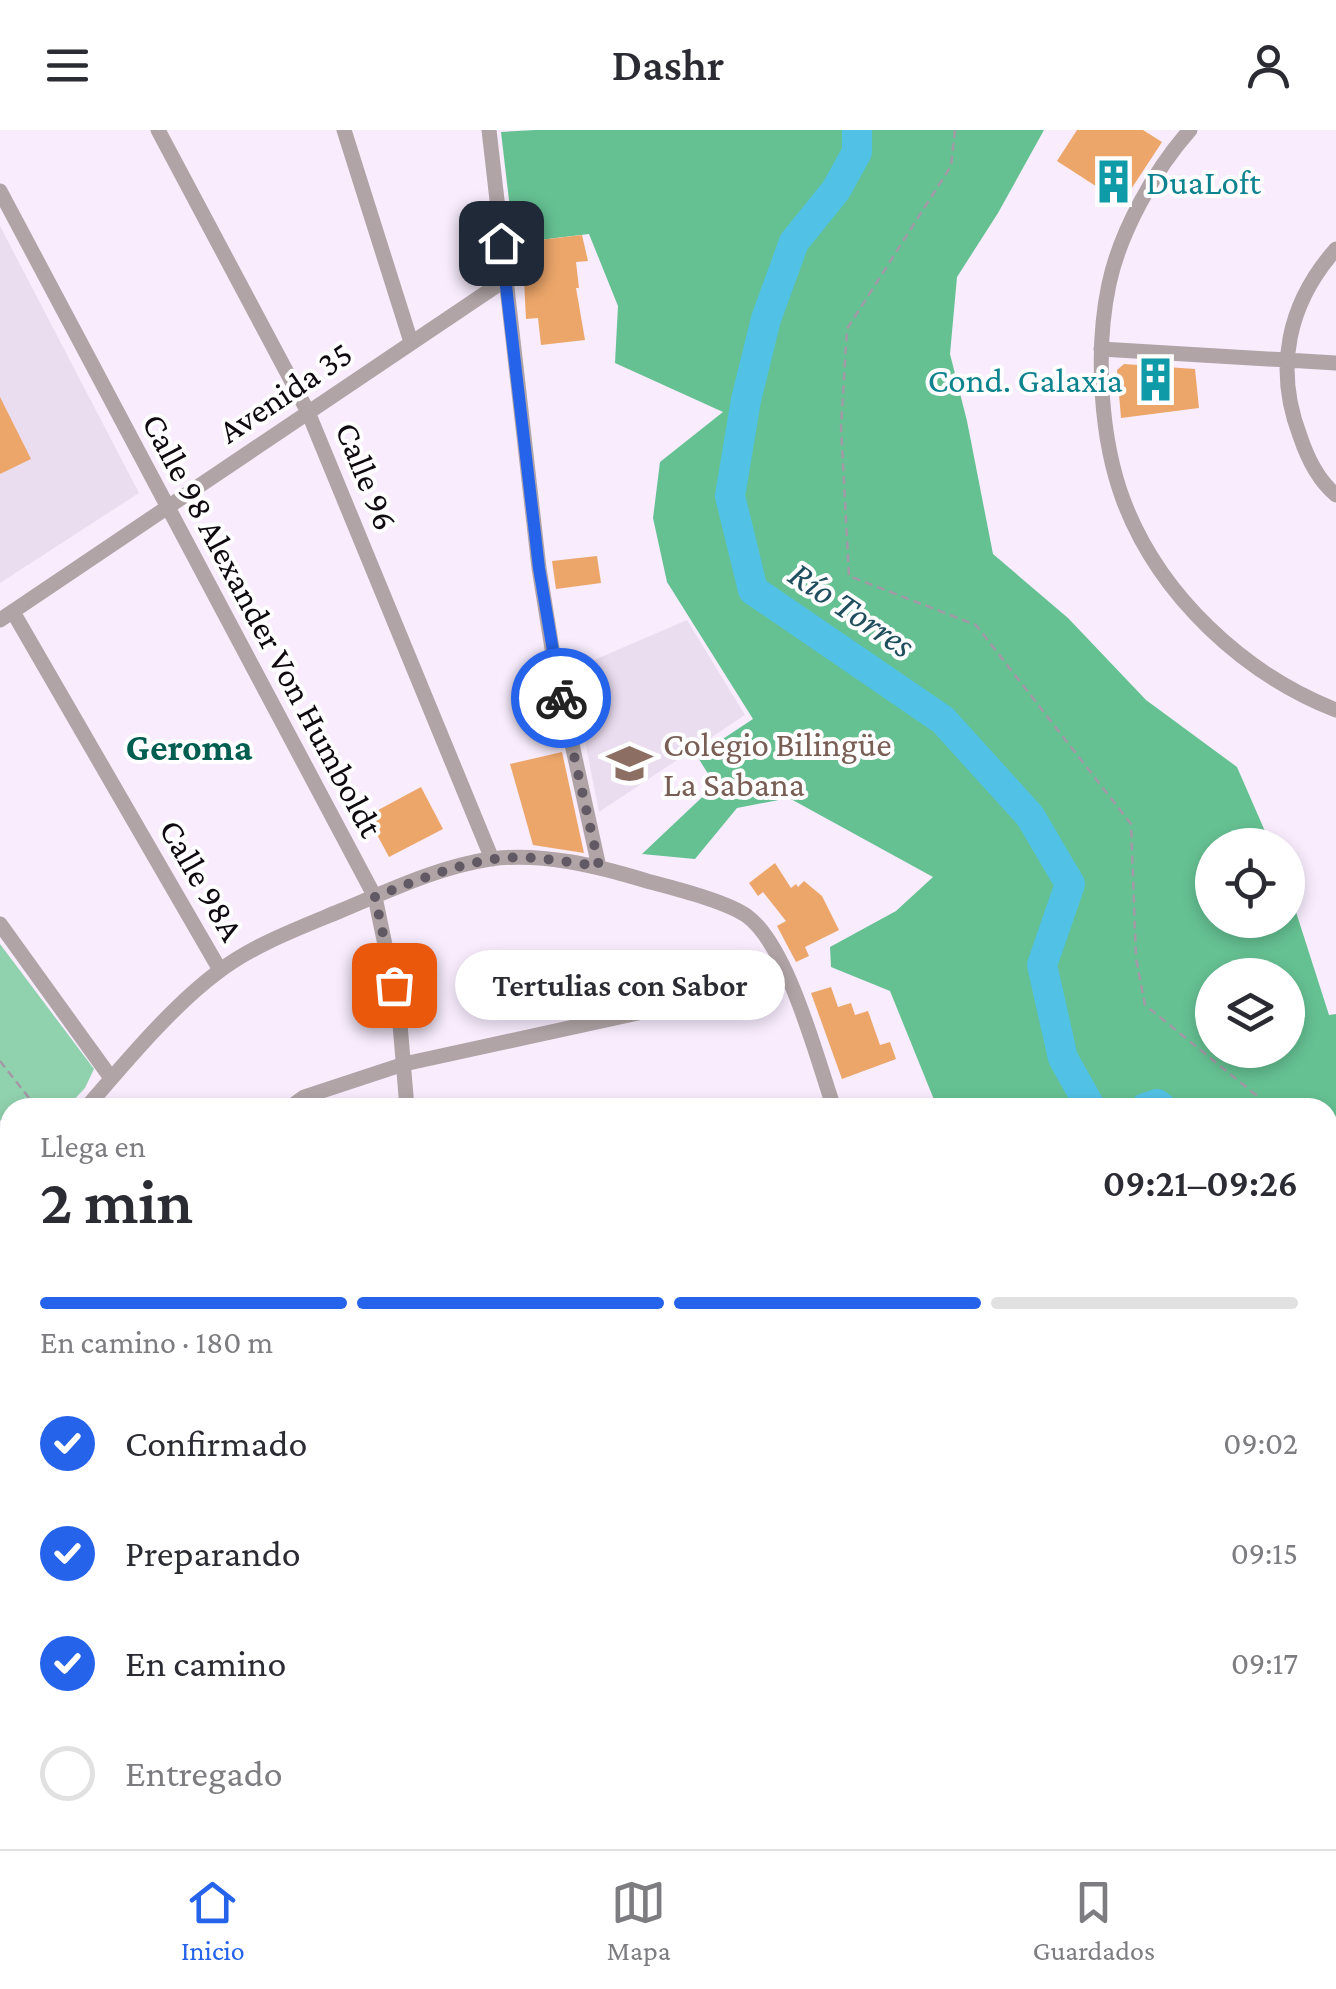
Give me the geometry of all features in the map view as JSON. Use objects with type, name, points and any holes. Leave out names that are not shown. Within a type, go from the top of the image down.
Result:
[{"type":"street","name":"Calle 96","points":[[158,130],[308,412],[492,859]]},
{"type":"street","points":[[344,130],[411,342]]},
{"type":"street","points":[[489,130],[542,584],[555,667],[599,866]]},
{"type":"street","points":[[1190,130],[1170,153],[1133,219],[1109,282],[1101,349],[1108,447],[1124,503],[1151,554],[1190,609],[1236,652],[1299,696],[1336,710]]},
{"type":"street","name":"Calle 98 Alexander Von Humboldt","points":[[0,191],[375,897],[390,958],[407,1098]]},
{"type":"street","points":[[1336,249],[1313,276],[1293,322],[1286,361],[1290,411],[1306,455],[1336,495]]},
{"type":"street","name":"Avenida 35","points":[[6,616],[505,280]]},
{"type":"street","points":[[1101,349],[1336,364]]},
{"type":"street","name":"Calle 98A","points":[[6,616],[220,970]]},
{"type":"street","points":[[94,1098],[220,970],[290,932],[375,897],[434,874],[492,859],[599,866],[747,916],[770,944],[790,980],[831,1098]]},
{"type":"street","points":[[0,924],[111,1078]]},
{"type":"street","points":[[303,1098],[404,1064],[790,980]]},
{"type":"path","points":[[955,130],[951,166],[847,329],[841,428],[849,576],[976,626],[1131,824],[1136,958],[1145,1005],[1260,1098]]},
{"type":"path","points":[[0,1060],[29,1098]]},
{"type":"shaded area","points":[[0,226],[139,493],[0,583]]},
{"type":"shaded area","name":"Colegio Bilingüe La Sabana","points":[[687,620],[745,715],[599,812],[571,670]]},
{"type":"green space","points":[[1044,130],[957,277],[950,354],[993,554],[1068,618],[1146,700],[1237,767],[1264,828],[1195,828],[1195,938],[1304,938],[1329,1015],[1336,1014],[1336,1098],[933,1098],[890,991],[831,967],[830,947],[896,911],[933,877],[789,798],[737,808],[695,859],[642,854],[715,785],[697,756],[753,719],[667,582],[653,518],[660,462],[723,412],[615,363],[618,306],[589,234],[514,243],[501,132]]},
{"type":"green space","points":[[0,944],[94,1069],[76,1098],[0,1098]]},
{"type":"building","name":"DuaLoft","points":[[1077,130],[1143,130],[1162,142],[1122,203],[1057,161]]},
{"type":"building","points":[[582,235],[588,261],[576,262],[576,288],[585,340],[541,345],[538,318],[526,319],[522,242]]},
{"type":"building","name":"Cond. Galaxia","points":[[1124,364],[1195,369],[1199,408],[1121,418],[1117,370]]},
{"type":"building","points":[[0,397],[31,459],[0,474]]},
{"type":"building","points":[[597,556],[601,583],[556,589],[552,561]]},
{"type":"building","points":[[562,752],[584,853],[533,845],[510,764]]},
{"type":"building","points":[[421,787],[443,829],[389,857],[367,816]]},
{"type":"building","points":[[775,863],[791,888],[804,881],[822,896],[839,930],[805,947],[809,956],[796,962],[777,926],[786,921],[763,892],[758,896],[749,883]]},
{"type":"building","points":[[831,987],[838,1007],[851,1003],[855,1015],[868,1011],[880,1045],[890,1042],[896,1059],[842,1079],[811,993]]},
{"type":"waterway","name":"Río Torres","points":[[857,130],[857,152],[836,190],[794,242],[766,319],[746,400],[730,496],[753,590],[943,720],[1030,816],[1070,884],[1042,965],[1063,1058],[1085,1098]]},
{"type":"way so far","points":[[394,985],[375,897],[434,874],[492,859],[599,866],[561,698]]},
{"type":"place","name":"DuaLoft","points":[[1113,182]]},
{"type":"place","name":"Cond. Galaxia","points":[[1156,380]]},
{"type":"place","name":"Colegio Bilingüe La Sabana","points":[[630,764]]},
{"type":"place","name":"Tertulias con Sabor","points":[[394,985]]},
{"type":"district","name":"Geroma","points":[[189,747]]},
{"type":"route","points":[[501,243],[539,568],[561,698]]}]
